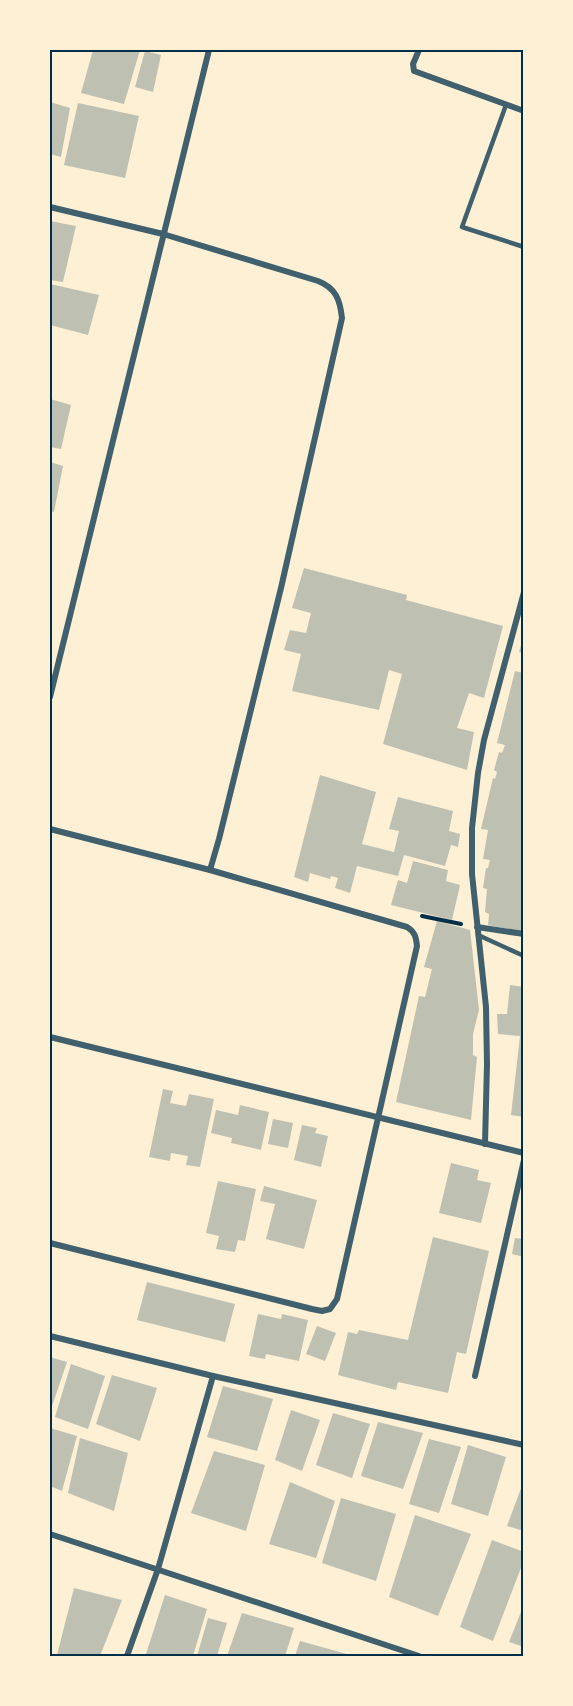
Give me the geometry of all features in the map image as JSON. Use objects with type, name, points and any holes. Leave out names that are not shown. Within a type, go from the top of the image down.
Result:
[{"type":"street","points":[[50,697],[209,50]]},
{"type":"street","points":[[419,50],[413,64],[414,71],[524,111]]},
{"type":"street","points":[[50,207],[163,234],[327,285],[335,293],[340,304],[342,318],[281,588],[210,870]]},
{"type":"street","points":[[485,1144],[488,1064],[486,1018],[471,849],[483,740],[520,620],[524,592]]},
{"type":"street","points":[[50,829],[210,870],[407,927],[416,937],[417,946],[337,1299],[330,1309],[321,1311],[312,1309],[50,1243]]},
{"type":"street","points":[[477,927],[524,934]]},
{"type":"street","points":[[50,1037],[524,1153]]},
{"type":"street","points":[[475,1376],[524,1160]]},
{"type":"street","points":[[50,1336],[213,1376],[524,1445]]},
{"type":"street","points":[[127,1656],[158,1569],[213,1376]]},
{"type":"street","points":[[50,1534],[419,1656]]},
{"type":"lane","points":[[506,105],[462,227],[524,247]]},
{"type":"lane","points":[[478,935],[524,956]]},
{"type":"path","points":[[414,914],[477,927]]},
{"type":"building","points":[[93,50],[140,50],[124,104],[81,93]]},
{"type":"building","points":[[145,51],[161,55],[153,92],[135,87]]},
{"type":"building","points":[[50,102],[70,108],[61,157],[50,154]]},
{"type":"building","points":[[78,103],[139,116],[125,178],[64,165]]},
{"type":"building","points":[[50,221],[76,226],[63,282],[50,280]]},
{"type":"building","points":[[50,284],[99,295],[88,335],[50,325]]},
{"type":"building","points":[[50,399],[71,405],[61,449],[50,447]]},
{"type":"building","points":[[50,462],[63,466],[54,512],[50,511]]},
{"type":"building","points":[[304,568],[407,595],[406,600],[503,626],[484,698],[469,693],[457,728],[474,732],[467,770],[383,744],[402,674],[389,670],[379,710],[292,691],[301,654],[284,650],[290,630],[306,633],[311,613],[292,608]]},
{"type":"building","points":[[524,638],[524,653],[519,652]]},
{"type":"building","points":[[515,671],[524,673],[524,932],[488,925],[489,914],[485,912],[487,889],[483,888],[486,868],[490,860],[483,859],[488,830],[481,829],[493,778],[495,779],[497,772],[494,770],[499,752],[502,753],[505,745],[497,743]]},
{"type":"building","points":[[320,775],[376,792],[362,844],[394,852],[399,831],[389,829],[398,797],[453,811],[449,831],[460,834],[458,847],[451,845],[445,866],[404,855],[398,876],[357,866],[350,893],[335,888],[338,878],[331,876],[330,879],[310,873],[308,882],[294,877]]},
{"type":"building","points":[[413,861],[448,870],[446,881],[460,885],[452,920],[391,905],[398,880],[407,883]]},
{"type":"building","points":[[437,921],[470,930],[479,1010],[473,1034],[473,1055],[477,1057],[471,1120],[396,1102],[419,996],[425,997],[432,969],[424,967]]},
{"type":"building","points":[[510,985],[524,987],[524,1117],[511,1115],[520,1036],[498,1034],[497,1014],[507,1014]]},
{"type":"building","points":[[163,1089],[173,1091],[170,1103],[186,1106],[189,1094],[214,1099],[200,1167],[186,1165],[188,1156],[171,1153],[170,1161],[149,1157]]},
{"type":"building","points":[[240,1105],[269,1112],[261,1150],[231,1143],[232,1138],[211,1133],[216,1110],[238,1115]]},
{"type":"building","points":[[273,1119],[293,1123],[288,1148],[268,1144]]},
{"type":"building","points":[[302,1125],[317,1128],[315,1133],[328,1136],[321,1167],[294,1160]]},
{"type":"building","points":[[451,1163],[479,1170],[477,1180],[491,1183],[481,1223],[439,1213]]},
{"type":"building","points":[[218,1181],[256,1189],[245,1241],[238,1240],[235,1252],[216,1249],[219,1236],[206,1233]]},
{"type":"building","points":[[264,1186],[317,1200],[304,1249],[266,1239],[275,1204],[260,1201]]},
{"type":"building","points":[[433,1237],[489,1251],[466,1354],[457,1352],[448,1393],[398,1382],[396,1390],[338,1375],[348,1332],[357,1334],[359,1330],[408,1340]]},
{"type":"building","points":[[515,1238],[524,1239],[524,1257],[512,1254]]},
{"type":"building","points":[[147,1282],[235,1304],[225,1342],[137,1320]]},
{"type":"building","points":[[258,1314],[281,1319],[282,1314],[308,1320],[299,1361],[266,1354],[265,1359],[249,1356]]},
{"type":"building","points":[[317,1326],[336,1333],[325,1361],[306,1354]]},
{"type":"building","points":[[50,1357],[67,1362],[50,1412]]},
{"type":"building","points":[[71,1364],[105,1376],[88,1429],[55,1417]]},
{"type":"building","points":[[112,1375],[157,1388],[140,1441],[96,1424]]},
{"type":"building","points":[[223,1386],[273,1399],[257,1451],[207,1437]]},
{"type":"building","points":[[291,1410],[320,1420],[302,1471],[275,1460]]},
{"type":"building","points":[[333,1413],[370,1424],[352,1478],[316,1465]]},
{"type":"building","points":[[378,1422],[423,1433],[403,1489],[361,1476]]},
{"type":"building","points":[[50,1428],[77,1436],[62,1491],[50,1486]]},
{"type":"building","points":[[80,1438],[128,1453],[114,1511],[68,1493]]},
{"type":"building","points":[[429,1439],[461,1447],[439,1513],[409,1504]]},
{"type":"building","points":[[468,1445],[506,1457],[488,1516],[451,1504]]},
{"type":"building","points":[[214,1451],[265,1465],[246,1531],[191,1513]]},
{"type":"building","points":[[290,1482],[335,1501],[316,1558],[269,1544]]},
{"type":"building","points":[[524,1483],[524,1531],[507,1526]]},
{"type":"building","points":[[341,1498],[396,1514],[376,1581],[322,1563]]},
{"type":"building","points":[[415,1515],[471,1534],[438,1616],[389,1597]]},
{"type":"building","points":[[492,1540],[524,1552],[524,1560],[493,1641],[460,1627]]},
{"type":"building","points":[[74,1588],[122,1600],[100,1656],[57,1655]]},
{"type":"building","points":[[165,1595],[207,1609],[193,1656],[146,1654]]},
{"type":"building","points":[[524,1607],[524,1647],[509,1642]]},
{"type":"building","points":[[242,1613],[294,1628],[285,1656],[227,1656]]},
{"type":"building","points":[[208,1618],[227,1623],[217,1656],[197,1656]]},
{"type":"building","points":[[300,1641],[354,1656],[295,1656]]}]
